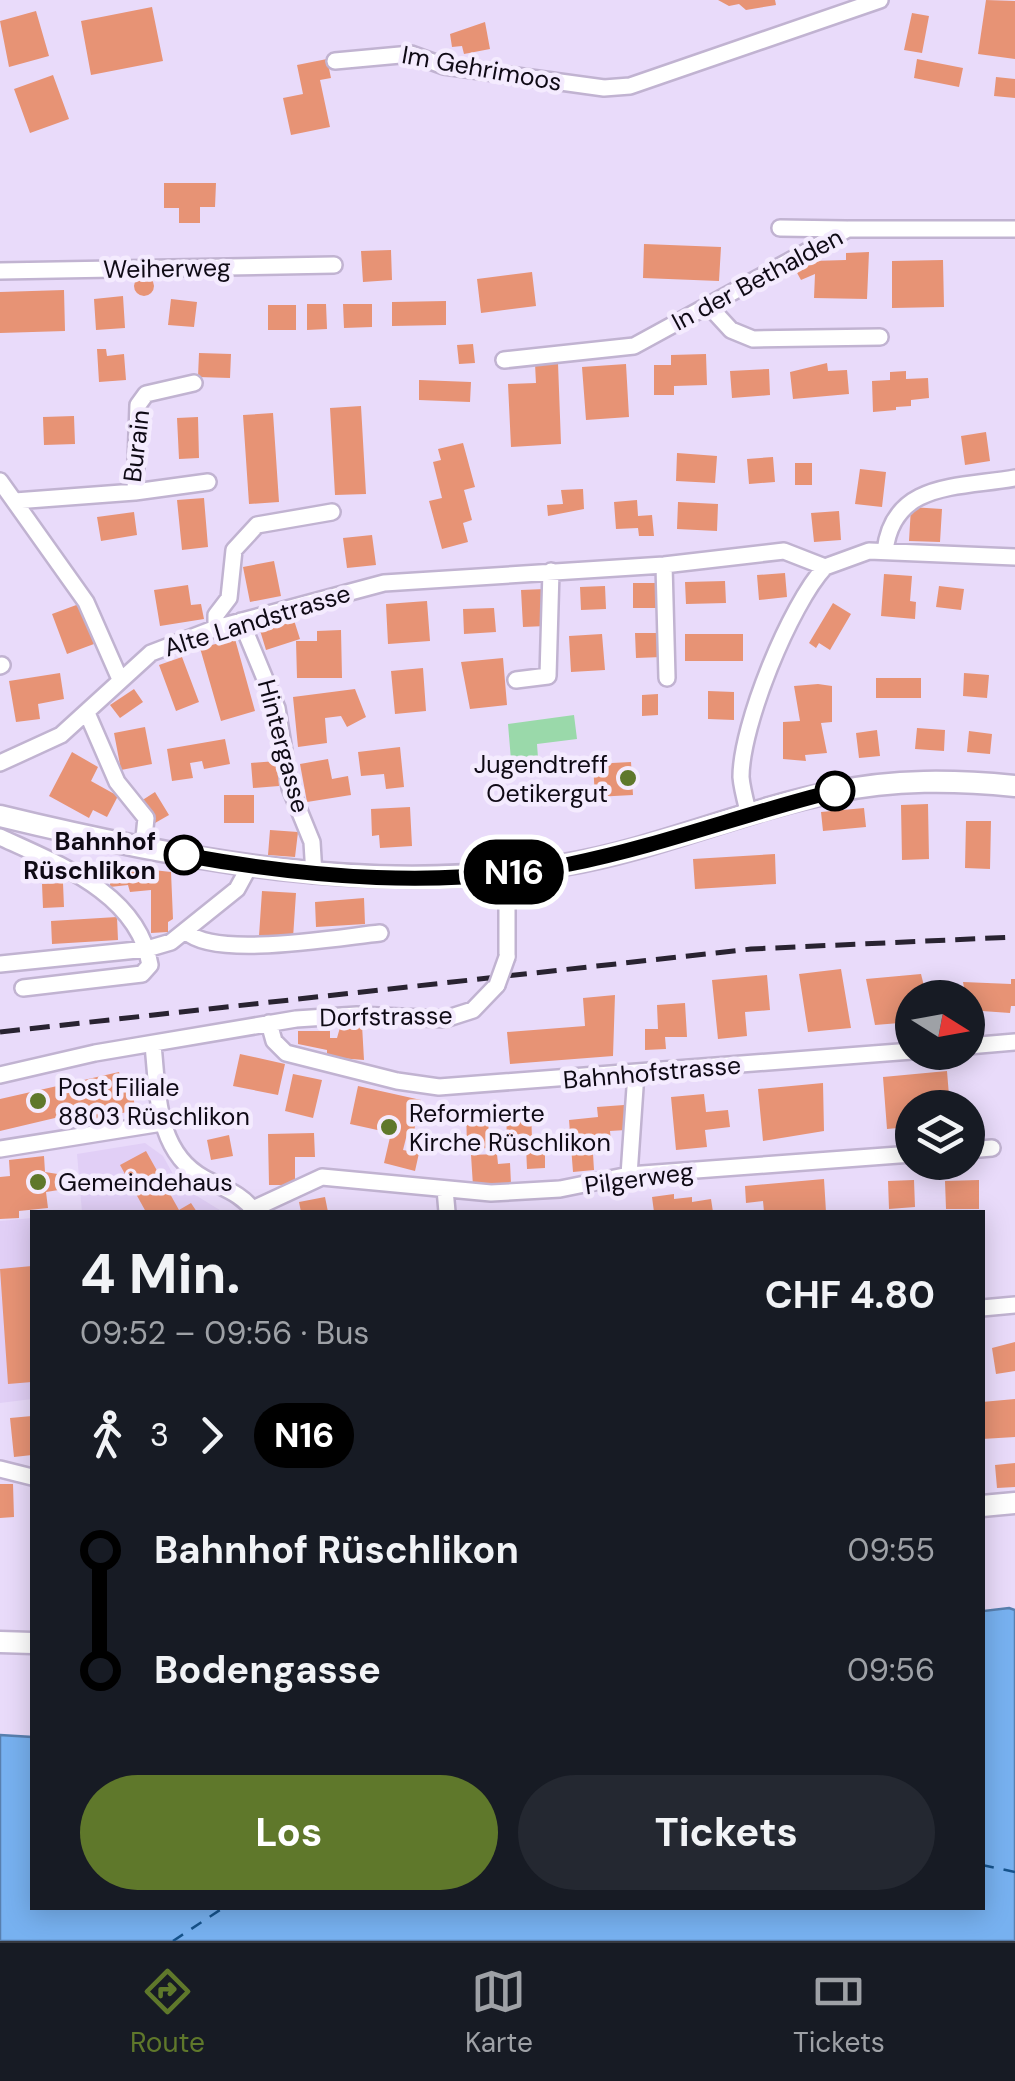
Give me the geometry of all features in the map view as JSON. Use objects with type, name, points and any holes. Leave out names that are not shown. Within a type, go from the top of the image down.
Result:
[{"type":"main road","points":[[0,816],[248,866],[314,875],[381,878],[507,873],[594,859],[835,791],[896,782],[966,781],[1015,786]]},
{"type":"main road","points":[[985,1506],[1015,1503]]},
{"type":"main road","points":[[0,1642],[30,1644]]},
{"type":"street","name":"Im Gehrimoos","points":[[335,61],[411,54],[444,66],[604,88],[630,86],[880,0]]},
{"type":"street","points":[[780,228],[848,228]]},
{"type":"street","name":"In der Bethalden","points":[[504,360],[634,346],[848,228],[1015,229]]},
{"type":"street","name":"Weiherweg","points":[[0,271],[334,265]]},
{"type":"street","points":[[708,305],[731,330],[753,339],[880,337]]},
{"type":"street","name":"Burain","points":[[15,501],[135,492],[138,405],[146,394],[194,383]]},
{"type":"street","points":[[885,550],[893,518],[913,497],[1015,478]]},
{"type":"street","points":[[0,481],[86,602],[119,677]]},
{"type":"street","points":[[135,492],[208,482]]},
{"type":"street","points":[[216,628],[216,615],[229,598],[234,550],[257,524],[332,512]]},
{"type":"street","points":[[749,816],[742,766],[761,693],[780,644],[824,567],[837,559],[885,550],[1015,557]]},
{"type":"street","name":"Alte Landstrasse","points":[[0,762],[61,735],[119,677],[151,652],[216,628],[384,582],[664,565],[784,551],[824,567]]},
{"type":"street","points":[[664,565],[667,678]]},
{"type":"street","points":[[516,680],[548,676],[551,570]]},
{"type":"street","name":"Hintergasse","points":[[242,621],[277,708],[290,788],[312,842],[314,875]]},
{"type":"street","points":[[87,713],[117,782],[146,818],[143,847]]},
{"type":"street","points":[[0,837],[31,848],[104,894],[122,911],[147,948],[150,965],[142,974],[23,988]]},
{"type":"street","points":[[0,964],[147,948],[187,932],[237,889],[248,866]]},
{"type":"street","name":"Dorfstrasse","points":[[269,1023],[344,1016],[444,1019],[473,1010],[497,985],[508,957],[507,873]]},
{"type":"street","points":[[187,932],[205,942],[283,943],[380,933]]},
{"type":"street","points":[[0,1075],[269,1023]]},
{"type":"street","name":"Bahnhofstrasse","points":[[269,1023],[274,1042],[286,1053],[398,1082],[484,1087],[895,1052]]},
{"type":"street","points":[[985,1045],[1015,1042]]},
{"type":"street","points":[[153,1045],[162,1123],[174,1154],[190,1171],[232,1191],[253,1210]]},
{"type":"street","points":[[629,1175],[636,1074]]},
{"type":"street","points":[[0,1149],[162,1123]]},
{"type":"street","points":[[985,1149],[992,1148]]},
{"type":"street","name":"Pilgerweg","points":[[256,1210],[322,1177],[491,1194],[560,1189],[629,1175],[895,1155]]},
{"type":"street","points":[[445,1190],[446,1210]]},
{"type":"street","points":[[985,1308],[1015,1305]]},
{"type":"street","points":[[0,1468],[30,1476]]},
{"type":"shaded area","points":[[145,1143],[163,1156],[179,1185],[220,1210],[82,1210],[77,1154]]},
{"type":"shaded area","points":[[30,1218],[30,1399],[0,1403],[0,1221]]},
{"type":"green space","points":[[574,715],[577,739],[537,744],[538,758],[511,760],[508,724]]},
{"type":"water","points":[[1015,1610],[1015,1941],[0,1941],[0,1735],[30,1737],[30,1910],[985,1910],[985,1611]]},
{"type":"building","points":[[718,0],[775,0],[776,5],[746,10],[739,4],[729,6]]},
{"type":"building","points":[[986,0],[1015,1],[1015,59],[978,54]]},
{"type":"building","points":[[152,7],[163,61],[91,75],[81,21]]},
{"type":"building","points":[[36,11],[49,56],[9,67],[0,21]]},
{"type":"building","points":[[912,13],[929,16],[922,53],[904,50]]},
{"type":"building","points":[[485,22],[490,49],[464,54],[462,46],[452,47],[450,34]]},
{"type":"building","points":[[327,59],[331,78],[320,80],[330,127],[291,135],[283,98],[303,94],[297,65]]},
{"type":"building","points":[[917,59],[963,68],[959,87],[914,78]]},
{"type":"building","points":[[53,75],[69,119],[30,133],[14,89]]},
{"type":"building","points":[[996,77],[1015,79],[1015,98],[994,96]]},
{"type":"building","points":[[164,183],[216,183],[215,207],[200,207],[200,223],[179,223],[179,208],[164,208]]},
{"type":"building","points":[[644,244],[721,247],[719,281],[643,278]]},
{"type":"building","points":[[391,250],[392,280],[363,282],[361,251]]},
{"type":"building","points":[[869,252],[867,299],[814,298],[815,274],[801,280],[796,271],[812,261],[846,260],[846,253]]},
{"type":"building","points":[[943,260],[944,307],[892,308],[892,261]]},
{"type":"building","points":[[532,272],[536,306],[481,313],[477,279]]},
{"type":"building","points":[[144,276],[154,286],[144,296],[134,286]]},
{"type":"building","points":[[64,290],[65,331],[0,333],[0,292]]},
{"type":"building","points":[[123,296],[125,328],[96,330],[94,299]]},
{"type":"building","points":[[171,299],[197,302],[194,327],[168,325]]},
{"type":"building","points":[[446,301],[446,325],[392,326],[392,302]]},
{"type":"building","points":[[307,304],[326,304],[327,329],[307,330]]},
{"type":"building","points":[[343,304],[372,304],[372,327],[344,328]]},
{"type":"building","points":[[268,305],[296,305],[296,330],[268,330]]},
{"type":"building","points":[[473,344],[475,363],[459,364],[457,345]]},
{"type":"building","points":[[97,349],[106,349],[107,356],[124,354],[126,380],[99,382]]},
{"type":"building","points":[[199,353],[231,354],[230,378],[198,377]]},
{"type":"building","points":[[706,354],[707,385],[674,386],[674,395],[654,395],[654,365],[671,365],[671,355]]},
{"type":"building","points":[[558,363],[561,444],[511,447],[508,384],[536,383],[535,364]]},
{"type":"building","points":[[827,363],[828,371],[847,370],[849,394],[793,399],[790,372]]},
{"type":"building","points":[[626,364],[629,417],[586,420],[582,367]]},
{"type":"building","points":[[769,369],[770,395],[732,398],[730,371]]},
{"type":"building","points":[[906,371],[906,379],[928,378],[929,398],[911,400],[911,406],[896,410],[873,412],[872,381],[890,380],[890,372]]},
{"type":"building","points":[[419,380],[471,382],[470,402],[419,400]]},
{"type":"building","points":[[361,406],[366,494],[335,495],[330,408]]},
{"type":"building","points":[[273,413],[279,502],[249,504],[243,415]]},
{"type":"building","points":[[74,416],[75,444],[44,445],[43,417]]},
{"type":"building","points":[[198,417],[199,458],[179,459],[177,418]]},
{"type":"building","points":[[986,432],[990,461],[965,465],[961,436]]},
{"type":"building","points":[[463,443],[475,487],[464,490],[472,520],[463,523],[468,542],[442,549],[429,501],[442,498],[433,462],[441,460],[438,449]]},
{"type":"building","points":[[677,453],[717,456],[715,483],[676,481]]},
{"type":"building","points":[[773,457],[775,482],[749,484],[747,459]]},
{"type":"building","points":[[795,463],[812,463],[812,485],[795,485]]},
{"type":"building","points":[[860,469],[886,472],[882,507],[855,504]]},
{"type":"building","points":[[583,489],[584,509],[548,516],[547,505],[563,504],[561,490]]},
{"type":"building","points":[[204,498],[208,547],[182,550],[177,500]]},
{"type":"building","points":[[637,500],[638,516],[652,515],[654,536],[639,536],[638,528],[616,529],[614,502]]},
{"type":"building","points":[[678,502],[718,504],[717,531],[677,529]]},
{"type":"building","points":[[911,507],[942,509],[940,542],[909,541]]},
{"type":"building","points":[[839,511],[841,540],[814,542],[811,513]]},
{"type":"building","points":[[134,512],[137,535],[101,541],[97,517]]},
{"type":"building","points":[[372,535],[376,565],[347,568],[343,538]]},
{"type":"building","points":[[274,561],[281,596],[250,602],[243,567]]},
{"type":"building","points":[[785,573],[787,597],[759,600],[757,575]]},
{"type":"building","points":[[884,574],[912,576],[910,601],[916,602],[915,619],[881,616]]},
{"type":"building","points":[[725,581],[726,603],[686,604],[685,582]]},
{"type":"building","points":[[633,583],[660,583],[660,608],[633,608]]},
{"type":"building","points":[[188,585],[191,605],[201,604],[204,619],[160,626],[154,590]]},
{"type":"building","points":[[605,586],[606,609],[581,610],[580,587]]},
{"type":"building","points":[[939,586],[964,589],[961,610],[936,607]]},
{"type":"building","points":[[545,589],[546,626],[523,627],[521,590]]},
{"type":"building","points":[[427,601],[430,641],[388,644],[386,604]]},
{"type":"building","points":[[833,603],[851,614],[830,650],[819,643],[816,648],[809,643]]},
{"type":"building","points":[[79,604],[94,644],[67,654],[52,614]]},
{"type":"building","points":[[494,608],[496,632],[464,634],[463,609]]},
{"type":"building","points":[[293,617],[300,639],[266,650],[259,627]]},
{"type":"building","points":[[341,630],[342,678],[297,678],[296,641],[317,641],[317,631]]},
{"type":"building","points":[[635,633],[661,633],[662,657],[636,658]]},
{"type":"building","points":[[602,634],[605,670],[571,672],[569,636]]},
{"type":"building","points":[[685,634],[743,634],[743,661],[685,661]]},
{"type":"building","points":[[235,639],[255,711],[221,721],[200,648]]},
{"type":"building","points":[[182,657],[199,702],[176,711],[159,665]]},
{"type":"building","points":[[503,658],[507,705],[470,709],[461,662]]},
{"type":"building","points":[[423,668],[426,711],[395,714],[391,671]]},
{"type":"building","points":[[60,673],[64,699],[38,704],[40,719],[16,722],[9,681]]},
{"type":"building","points":[[964,673],[989,675],[987,698],[963,696]]},
{"type":"building","points":[[876,678],[921,678],[921,698],[876,698]]},
{"type":"building","points":[[794,686],[832,686],[832,722],[821,723],[827,753],[805,755],[806,761],[783,759],[783,722],[800,721]]},
{"type":"building","points":[[134,689],[143,702],[120,718],[110,705]]},
{"type":"building","points":[[355,689],[366,717],[347,727],[341,716],[325,718],[327,743],[298,747],[293,697]]},
{"type":"building","points":[[708,691],[734,692],[734,720],[708,719]]},
{"type":"building","points":[[658,694],[658,715],[642,716],[642,695]]},
{"type":"building","points":[[145,727],[152,764],[121,770],[114,733]]},
{"type":"building","points":[[917,728],[945,730],[944,751],[915,749]]},
{"type":"building","points":[[877,730],[880,756],[859,758],[856,733]]},
{"type":"building","points":[[969,731],[992,734],[990,754],[967,752]]},
{"type":"building","points":[[225,739],[230,764],[204,769],[202,761],[190,763],[193,778],[172,781],[167,749]]},
{"type":"building","points":[[400,747],[404,787],[386,789],[384,774],[361,776],[358,752]]},
{"type":"building","points":[[72,752],[98,767],[91,781],[118,796],[107,817],[93,810],[89,818],[49,796]]},
{"type":"building","points":[[328,759],[332,779],[348,776],[351,795],[307,802],[300,764]]},
{"type":"building","points":[[277,761],[279,786],[253,788],[251,763]]},
{"type":"building","points":[[631,762],[633,795],[595,797],[593,764]]},
{"type":"building","points":[[155,792],[169,815],[155,823],[141,801]]},
{"type":"building","points":[[224,795],[254,795],[254,823],[224,823]]},
{"type":"building","points":[[928,804],[929,859],[902,860],[901,805]]},
{"type":"building","points":[[410,807],[412,846],[380,848],[379,835],[372,836],[371,809]]},
{"type":"building","points":[[864,808],[866,827],[823,831],[821,812]]},
{"type":"building","points":[[966,821],[991,821],[990,869],[965,868]]},
{"type":"building","points":[[270,830],[298,832],[295,857],[268,855]]},
{"type":"building","points":[[775,854],[776,884],[695,889],[693,859]]},
{"type":"building","points":[[101,864],[171,872],[173,919],[168,922],[168,932],[151,933],[151,890],[130,892],[128,885],[110,887],[110,877],[98,875]]},
{"type":"building","points":[[63,883],[64,907],[43,908],[42,884]]},
{"type":"building","points":[[262,891],[296,893],[293,938],[259,936]]},
{"type":"building","points":[[364,898],[365,924],[316,927],[315,902]]},
{"type":"building","points":[[117,917],[118,940],[52,944],[51,921]]},
{"type":"building","points":[[841,969],[851,1028],[808,1032],[799,974]]},
{"type":"building","points":[[921,974],[922,980],[895,980],[895,1023],[875,1025],[866,979]]},
{"type":"building","points":[[767,975],[770,1010],[745,1012],[747,1036],[718,1039],[712,980]]},
{"type":"building","points":[[1011,979],[1015,979],[1015,1006],[1011,1006],[1010,1013],[985,1011],[985,983],[1011,984]]},
{"type":"building","points":[[615,995],[613,1056],[510,1064],[507,1032],[585,1026],[583,998]]},
{"type":"building","points":[[685,1003],[687,1037],[665,1037],[666,1049],[645,1050],[645,1029],[658,1029],[657,1005]]},
{"type":"building","points":[[341,1024],[362,1025],[364,1060],[327,1057],[327,1050],[298,1044],[298,1031],[330,1031],[330,1038],[337,1038]]},
{"type":"building","points":[[240,1054],[285,1064],[278,1095],[233,1086]]},
{"type":"building","points":[[947,1071],[949,1090],[895,1090],[895,1128],[887,1129],[883,1077]]},
{"type":"building","points":[[119,1072],[122,1082],[129,1080],[136,1110],[95,1119],[93,1109],[0,1131],[0,1099]]},
{"type":"building","points":[[293,1074],[322,1080],[313,1118],[285,1111]]},
{"type":"building","points":[[823,1083],[824,1131],[763,1141],[758,1089]]},
{"type":"building","name":"Reformierte Kirche Rüschlikon","points":[[358,1086],[421,1100],[414,1131],[408,1130],[403,1150],[419,1153],[415,1171],[384,1163],[391,1133],[350,1124]]},
{"type":"building","points":[[704,1094],[706,1112],[728,1110],[730,1127],[705,1130],[707,1147],[676,1150],[671,1097]]},
{"type":"building","points":[[624,1105],[626,1130],[610,1131],[612,1152],[593,1154],[594,1170],[573,1172],[569,1120],[598,1117],[597,1107]]},
{"type":"building","points":[[466,1107],[488,1107],[489,1148],[467,1149]]},
{"type":"building","points":[[531,1110],[532,1139],[507,1140],[506,1111]]},
{"type":"building","points":[[314,1133],[315,1157],[295,1157],[295,1185],[269,1185],[268,1134]]},
{"type":"building","points":[[229,1135],[233,1156],[211,1160],[207,1140]]},
{"type":"building","points":[[526,1147],[545,1147],[545,1168],[527,1169]]},
{"type":"building","points":[[146,1151],[179,1210],[145,1210],[120,1165]]},
{"type":"building","points":[[497,1154],[498,1164],[510,1163],[511,1184],[473,1186],[471,1155]]},
{"type":"building","name":"Gemeindehaus","points":[[44,1156],[45,1172],[64,1175],[65,1189],[46,1192],[48,1208],[19,1211],[19,1218],[0,1219],[0,1177],[10,1176],[9,1160]]},
{"type":"building","points":[[824,1179],[826,1210],[764,1210],[763,1201],[746,1203],[745,1186]]},
{"type":"building","points":[[914,1180],[915,1207],[889,1209],[888,1181]]},
{"type":"building","points":[[979,1180],[979,1209],[946,1209],[945,1181]]},
{"type":"building","points":[[674,1194],[674,1199],[692,1197],[692,1202],[711,1199],[713,1210],[654,1210],[652,1197]]},
{"type":"building","points":[[325,1197],[328,1210],[301,1210],[299,1202]]},
{"type":"building","points":[[30,1266],[30,1382],[8,1384],[0,1269]]},
{"type":"building","points":[[1015,1342],[1015,1371],[996,1374],[992,1348]]},
{"type":"building","points":[[1015,1399],[1015,1437],[985,1439],[985,1402]]},
{"type":"building","points":[[30,1416],[30,1455],[14,1457],[10,1418]]},
{"type":"building","points":[[1015,1463],[1015,1487],[997,1488],[995,1465]]},
{"type":"building","points":[[0,1484],[13,1484],[14,1517],[0,1518]]},
{"type":"ferry route","points":[[985,1866],[1015,1872]]},
{"type":"ferry route","points":[[173,1941],[220,1910]]},
{"type":"railway","points":[[0,1032],[751,949],[1015,937]]},
{"type":"bus line","name":"N16","points":[[184,855],[314,875],[381,878],[507,873],[594,859],[835,791]]},
{"type":"place","name":"Jugendtreff Oetikergut","points":[[628,778]]},
{"type":"place","name":"Bahnhof Rüschlikon","points":[[184,855]]},
{"type":"place","name":"Post Filiale 8803 Rüschlikon","points":[[38,1101]]},
{"type":"place","name":"Reformierte Kirche Rüschlikon","points":[[389,1127]]},
{"type":"place","name":"Gemeindehaus","points":[[38,1182]]}]
